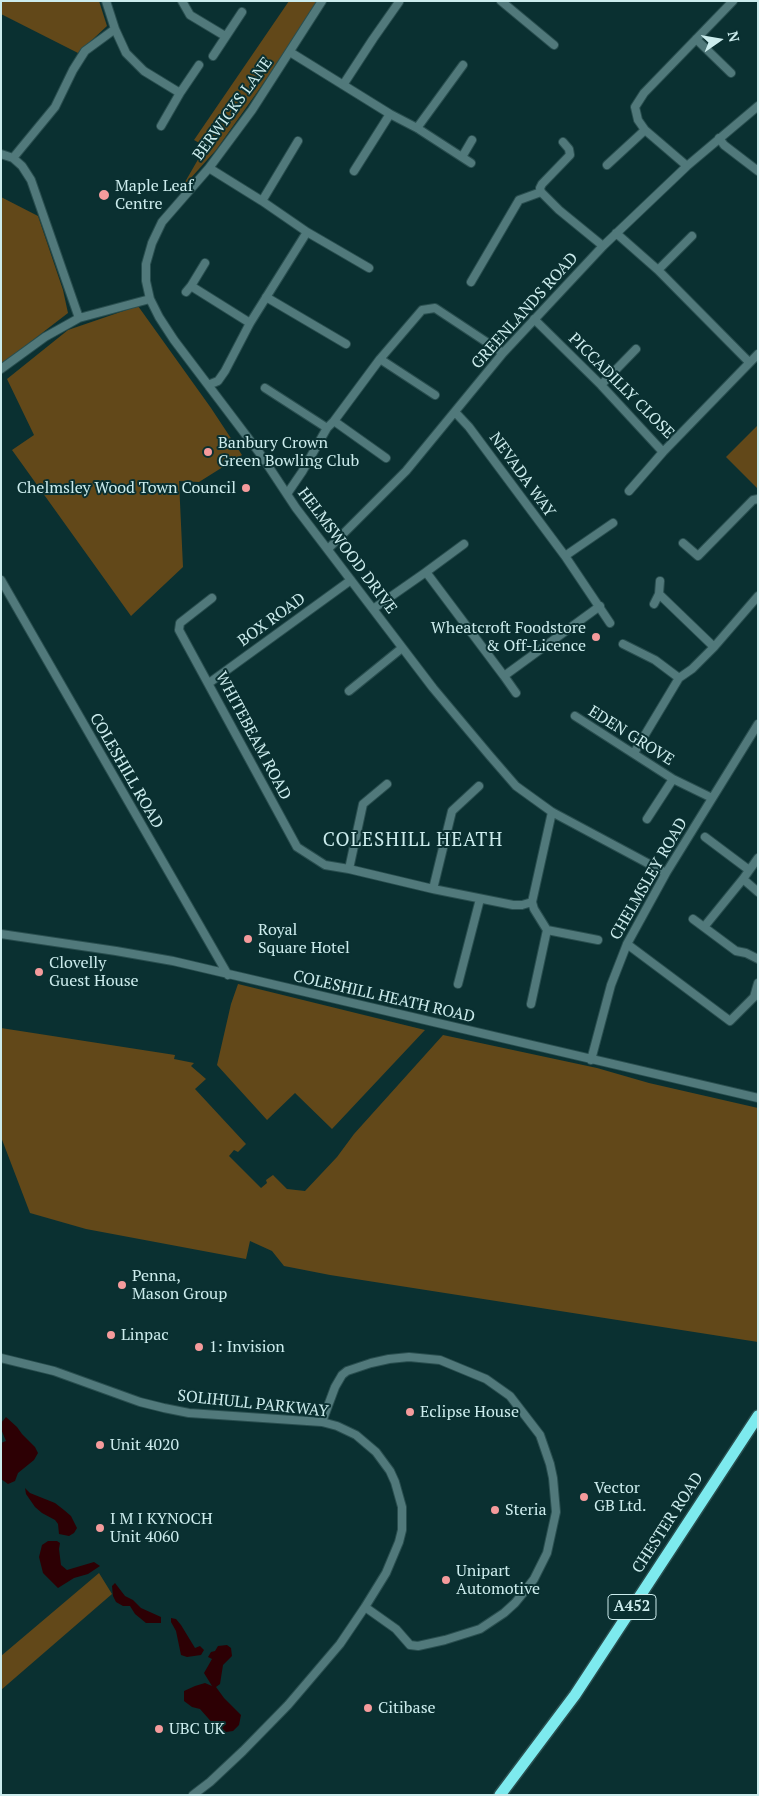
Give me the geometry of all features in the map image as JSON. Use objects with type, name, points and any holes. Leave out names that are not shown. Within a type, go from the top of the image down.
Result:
[{"type":"highway","name":"CHESTER ROAD","points":[[500,1795],[575,1695],[758,1416]]},
{"type":"street","points":[[106,1],[115,29],[126,53],[144,70],[180,93]]},
{"type":"street","points":[[182,1],[190,15],[225,36]]},
{"type":"street","name":"BERWICKS LANE","points":[[150,299],[146,281],[146,264],[152,243],[162,222],[209,168],[252,110],[322,1]]},
{"type":"street","points":[[501,1],[554,45]]},
{"type":"street","points":[[687,166],[644,130],[638,120],[635,107],[644,93],[734,1]]},
{"type":"street","points":[[343,85],[399,2]]},
{"type":"street","points":[[214,56],[242,12]]},
{"type":"street","points":[[13,158],[55,107],[72,70],[85,51],[115,29]]},
{"type":"street","points":[[696,39],[731,73]]},
{"type":"street","points":[[290,52],[390,114],[417,128],[471,163]]},
{"type":"street","points":[[161,126],[199,65]]},
{"type":"street","points":[[417,128],[463,65]]},
{"type":"street","name":"GREENLANDS ROAD","points":[[328,549],[406,471],[503,353],[602,246],[687,166],[758,106]]},
{"type":"street","points":[[354,171],[390,114]]},
{"type":"street","points":[[607,166],[644,130]]},
{"type":"street","points":[[719,138],[724,145],[758,171]]},
{"type":"street","points":[[462,157],[472,140]]},
{"type":"street","points":[[262,200],[298,141]]},
{"type":"street","points":[[563,142],[569,150],[570,156],[542,184],[541,192],[559,210],[602,246]]},
{"type":"street","points":[[1,154],[13,158],[22,166],[35,189],[79,318]]},
{"type":"street","points":[[209,168],[262,200],[307,232],[370,268]]},
{"type":"street","points":[[471,282],[520,200],[541,192]]},
{"type":"street","points":[[208,385],[218,381],[225,371],[250,323],[307,232]]},
{"type":"street","points":[[616,233],[658,270],[749,362]]},
{"type":"street","points":[[658,270],[692,236]]},
{"type":"street","points":[[205,263],[188,289],[250,323]]},
{"type":"street","points":[[266,297],[346,344]]},
{"type":"street","points":[[1,369],[45,337],[79,318],[150,299]]},
{"type":"street","name":"HELMSWOOD DRIVE","points":[[150,299],[174,340],[260,455],[286,494],[433,688],[516,786],[552,812],[666,873]]},
{"type":"street","points":[[286,494],[302,472],[327,428],[380,359],[422,310],[434,308],[503,353]]},
{"type":"street","name":"PICCADILLY CLOSE","points":[[534,319],[601,385],[663,452],[758,354]]},
{"type":"street","points":[[601,385],[636,348]]},
{"type":"street","points":[[380,359],[435,395]]},
{"type":"street","points":[[265,388],[327,428]]},
{"type":"street","name":"NEVADA WAY","points":[[455,412],[469,427],[564,556],[610,623]]},
{"type":"street","points":[[334,421],[386,458]]},
{"type":"street","points":[[629,490],[663,452]]},
{"type":"street","points":[[683,543],[701,559],[753,500],[758,499]]},
{"type":"street","points":[[564,556],[613,523]]},
{"type":"street","points":[[373,609],[464,544]]},
{"type":"street","points":[[426,572],[516,693]]},
{"type":"street","name":"COLESHILL ROAD","points":[[1,580],[228,975]]},
{"type":"street","name":"BOX ROAD","points":[[209,683],[351,580]]},
{"type":"street","points":[[654,604],[659,594],[660,581]]},
{"type":"street","points":[[659,594],[714,647]]},
{"type":"street","points":[[634,753],[679,678],[692,669],[714,647],[758,596]]},
{"type":"street","name":"WHITEBEAM ROAD","points":[[212,598],[180,623],[179,628],[297,847],[326,865],[480,898],[522,905],[532,902]]},
{"type":"street","points":[[504,676],[600,606]]},
{"type":"street","points":[[623,644],[655,660],[679,678]]},
{"type":"street","points":[[349,691],[402,648]]},
{"type":"street","name":"EDEN GROVE","points":[[575,716],[673,778],[712,798]]},
{"type":"street","name":"CHELMSLEY ROAD","points":[[591,1060],[611,984],[627,944],[666,873],[758,724]]},
{"type":"street","points":[[750,736],[757,741]]},
{"type":"street","name":"EDEN GROVE","points":[[647,819],[673,778]]},
{"type":"street","points":[[349,869],[364,804],[387,784]]},
{"type":"street","points":[[433,889],[452,811],[479,786]]},
{"type":"street","points":[[531,1004],[547,930],[534,909],[532,902],[552,812]]},
{"type":"street","points":[[705,837],[749,870]]},
{"type":"street","points":[[704,927],[758,858]]},
{"type":"street","points":[[743,879],[758,892]]},
{"type":"street","points":[[458,984],[480,898]]},
{"type":"street","points":[[693,919],[736,951],[746,953],[758,959]]},
{"type":"street","points":[[547,930],[598,940]]},
{"type":"street","name":"COLESHILL HEATH ROAD","points":[[1,934],[145,956],[758,1098]]},
{"type":"street","points":[[627,944],[730,1022],[754,997],[758,982]]},
{"type":"street","points":[[322,1422],[335,1386],[347,1371],[389,1359],[409,1357],[440,1360],[486,1379],[510,1396],[540,1435],[550,1464],[556,1512],[547,1553],[537,1573],[524,1592],[504,1613],[480,1629],[418,1646],[410,1645],[396,1629],[365,1607]]},
{"type":"street","name":"SOLIHULL PARKWAY","points":[[1,1358],[54,1371],[131,1399],[189,1413],[322,1422],[356,1435],[376,1452],[390,1471],[399,1494],[402,1518],[399,1542],[386,1573],[340,1644],[288,1704],[210,1782],[193,1795]]},
{"type":"shaded area","points":[[1,1],[99,1],[107,26],[78,53],[1,14]]},
{"type":"shaded area","points":[[289,1],[317,1],[275,67],[216,150],[181,189],[200,156],[203,145],[194,140]]},
{"type":"shaded area","points":[[1,197],[38,216],[63,290],[68,313],[3,363],[1,361]]},
{"type":"shaded area","points":[[138,306],[242,455],[199,482],[179,481],[183,567],[131,616],[12,450],[34,435],[7,379],[68,330]]},
{"type":"shaded area","points":[[758,425],[758,489],[726,457]]},
{"type":"shaded area","points":[[238,984],[425,1030],[332,1129],[295,1093],[267,1120],[217,1065],[231,1004]]},
{"type":"shaded area","points":[[1,1028],[175,1055],[174,1059],[194,1063],[191,1066],[206,1079],[195,1089],[246,1144],[238,1152],[234,1150],[229,1156],[261,1188],[267,1183],[266,1180],[273,1175],[287,1189],[305,1191],[443,1035],[597,1068],[649,1083],[758,1108],[758,1342],[330,1275],[284,1266],[272,1251],[250,1241],[246,1259],[86,1229],[30,1213],[1,1137]]},
{"type":"shaded area","points":[[6,1417],[35,1447],[38,1453],[34,1460],[18,1473],[15,1481],[8,1484],[1,1479],[1,1443],[6,1441],[1,1429],[1,1423]]},
{"type":"shaded area","points":[[25,1488],[30,1493],[55,1503],[71,1516],[77,1528],[74,1533],[69,1536],[59,1534],[58,1524],[35,1507],[26,1494]]},
{"type":"shaded area","points":[[48,1541],[60,1543],[61,1565],[67,1570],[94,1562],[100,1566],[88,1574],[74,1578],[58,1588],[43,1573],[39,1557],[42,1545]]},
{"type":"shaded area","points":[[99,1573],[112,1594],[1,1690],[1,1656]]},
{"type":"shaded area","points":[[115,1583],[125,1596],[133,1600],[141,1608],[161,1617],[161,1623],[146,1623],[135,1614],[130,1606],[123,1606],[116,1602],[112,1586]]},
{"type":"shaded area","points":[[171,1618],[176,1619],[181,1625],[195,1648],[200,1646],[204,1650],[201,1655],[187,1657],[181,1655]]},
{"type":"shaded area","points":[[227,1645],[231,1648],[232,1656],[223,1665],[220,1684],[216,1687],[241,1715],[239,1725],[233,1731],[226,1732],[215,1726],[200,1709],[192,1707],[184,1701],[184,1691],[205,1683],[212,1686],[204,1673],[212,1659],[208,1657],[218,1646]]},
{"type":"place","name":"Maple Leaf Centre","points":[[104,195]]},
{"type":"place","name":"Banbury Crown Green Bowling Club","points":[[208,452]]},
{"type":"place","name":"Chelmsley Wood Town Council","points":[[246,488]]},
{"type":"place","name":"Wheatcroft Foodstore & Off-Licence","points":[[596,637]]},
{"type":"place","name":"Royal Square Hotel","points":[[248,939]]},
{"type":"place","name":"Clovelly Guest House","points":[[39,972]]},
{"type":"place","name":"Penna, Mason Group","points":[[122,1285]]},
{"type":"place","name":"Linpac","points":[[111,1335]]},
{"type":"place","name":"1: Invision","points":[[199,1347]]},
{"type":"place","name":"Eclipse House","points":[[410,1412]]},
{"type":"place","name":"Unit 4020","points":[[100,1445]]},
{"type":"place","name":"Vector GB Ltd.","points":[[584,1497]]},
{"type":"place","name":"Steria","points":[[495,1510]]},
{"type":"place","name":"I M I KYNOCH Unit 4060","points":[[100,1528]]},
{"type":"place","name":"Unipart Automotive","points":[[446,1580]]},
{"type":"place","name":"Citibase","points":[[368,1708]]},
{"type":"place","name":"UBC UK","points":[[159,1729]]},
{"type":"district","name":"COLESHILL HEATH","points":[[413,841]]}]
